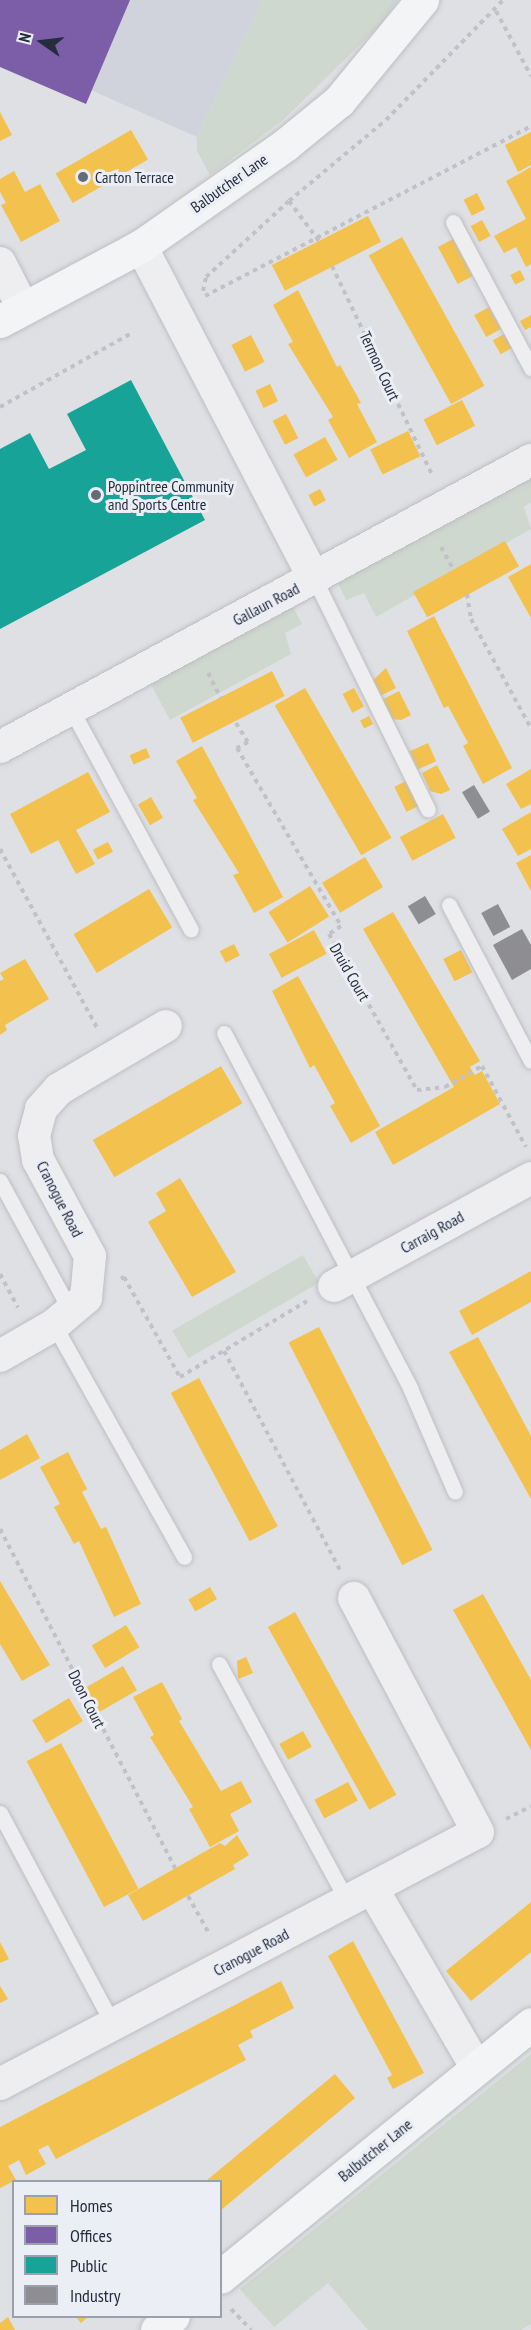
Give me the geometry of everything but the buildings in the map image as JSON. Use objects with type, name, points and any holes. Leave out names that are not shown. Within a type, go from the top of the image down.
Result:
[{"type":"street","name":"Balbutcher Lane","points":[[12,315],[141,246],[285,145],[339,101],[422,0]]},
{"type":"street","points":[[141,246],[314,578]]},
{"type":"street","points":[[0,263],[12,315]]},
{"type":"street","name":"Gallaun Road","points":[[0,747],[531,460]]},
{"type":"street","name":"Cranogue Road","points":[[71,1310],[90,1256],[38,1160],[34,1136],[42,1109],[59,1089],[166,1026]]},
{"type":"street","name":"Carraig Road","points":[[342,1281],[531,1178]]},
{"type":"street","points":[[0,1356],[71,1310]]},
{"type":"street","name":"Cranogue Road","points":[[0,2084],[478,1832],[354,1598]]},
{"type":"street","points":[[359,1895],[476,2067]]},
{"type":"street","name":"Balbutcher Lane","points":[[224,2291],[476,2067],[531,2024]]},
{"type":"street","points":[[157,2330],[171,2318]]},
{"type":"lane","points":[[453,222],[531,368]]},
{"type":"lane","points":[[314,578],[428,810]]},
{"type":"lane","points":[[70,709],[191,930]]},
{"type":"lane","points":[[449,905],[531,1061]]},
{"type":"lane","points":[[224,1033],[342,1281],[410,1388],[455,1492]]},
{"type":"lane","points":[[0,1181],[71,1310],[184,1557]]},
{"type":"lane","points":[[219,1664],[359,1895]]},
{"type":"lane","points":[[0,1813],[113,2025]]},
{"type":"path","points":[[503,0],[496,11],[386,120],[289,201],[206,277],[202,298],[319,239],[531,126]]},
{"type":"path","points":[[496,11],[531,76]]},
{"type":"path","points":[[289,201],[319,239]]},
{"type":"path","name":"Termon Court","points":[[332,266],[427,466]]},
{"type":"path","points":[[0,408],[130,334]]},
{"type":"path","points":[[467,594],[471,619],[531,728]]},
{"type":"path","name":"Druid Court","points":[[236,723],[248,742],[237,748],[341,927],[329,934],[417,1090],[445,1087],[482,1066],[531,1156]]},
{"type":"path","points":[[0,849],[113,1057]]},
{"type":"path","points":[[71,1310],[124,1277],[180,1377],[342,1281]]},
{"type":"path","points":[[224,1351],[354,1598]]},
{"type":"path","name":"Doon Court","points":[[0,1529],[175,1868]]},
{"type":"path","points":[[188,1896],[226,1965]]},
{"type":"path","points":[[224,2291],[251,2330]]},
{"type":"shaded area","points":[[0,0],[262,0],[197,137],[0,50]]},
{"type":"shaded area","points":[[262,0],[398,0],[378,27],[283,120],[210,175],[197,151],[197,137]]},
{"type":"shaded area","points":[[531,473],[531,502],[524,507],[531,529],[376,617],[364,593],[346,600],[335,577]]},
{"type":"shaded area","points":[[291,603],[302,624],[285,633],[291,654],[170,720],[149,681]]},
{"type":"shaded area","points":[[303,1255],[319,1283],[188,1358],[172,1330]]},
{"type":"shaded area","points":[[531,2054],[531,2324],[521,2330],[368,2330],[328,2283],[274,2327],[240,2289]]},
{"type":"place","name":"Carton Terrace","points":[[83,177]]},
{"type":"place","name":"Poppintree Community and Sports Centre","points":[[96,495]]}]
